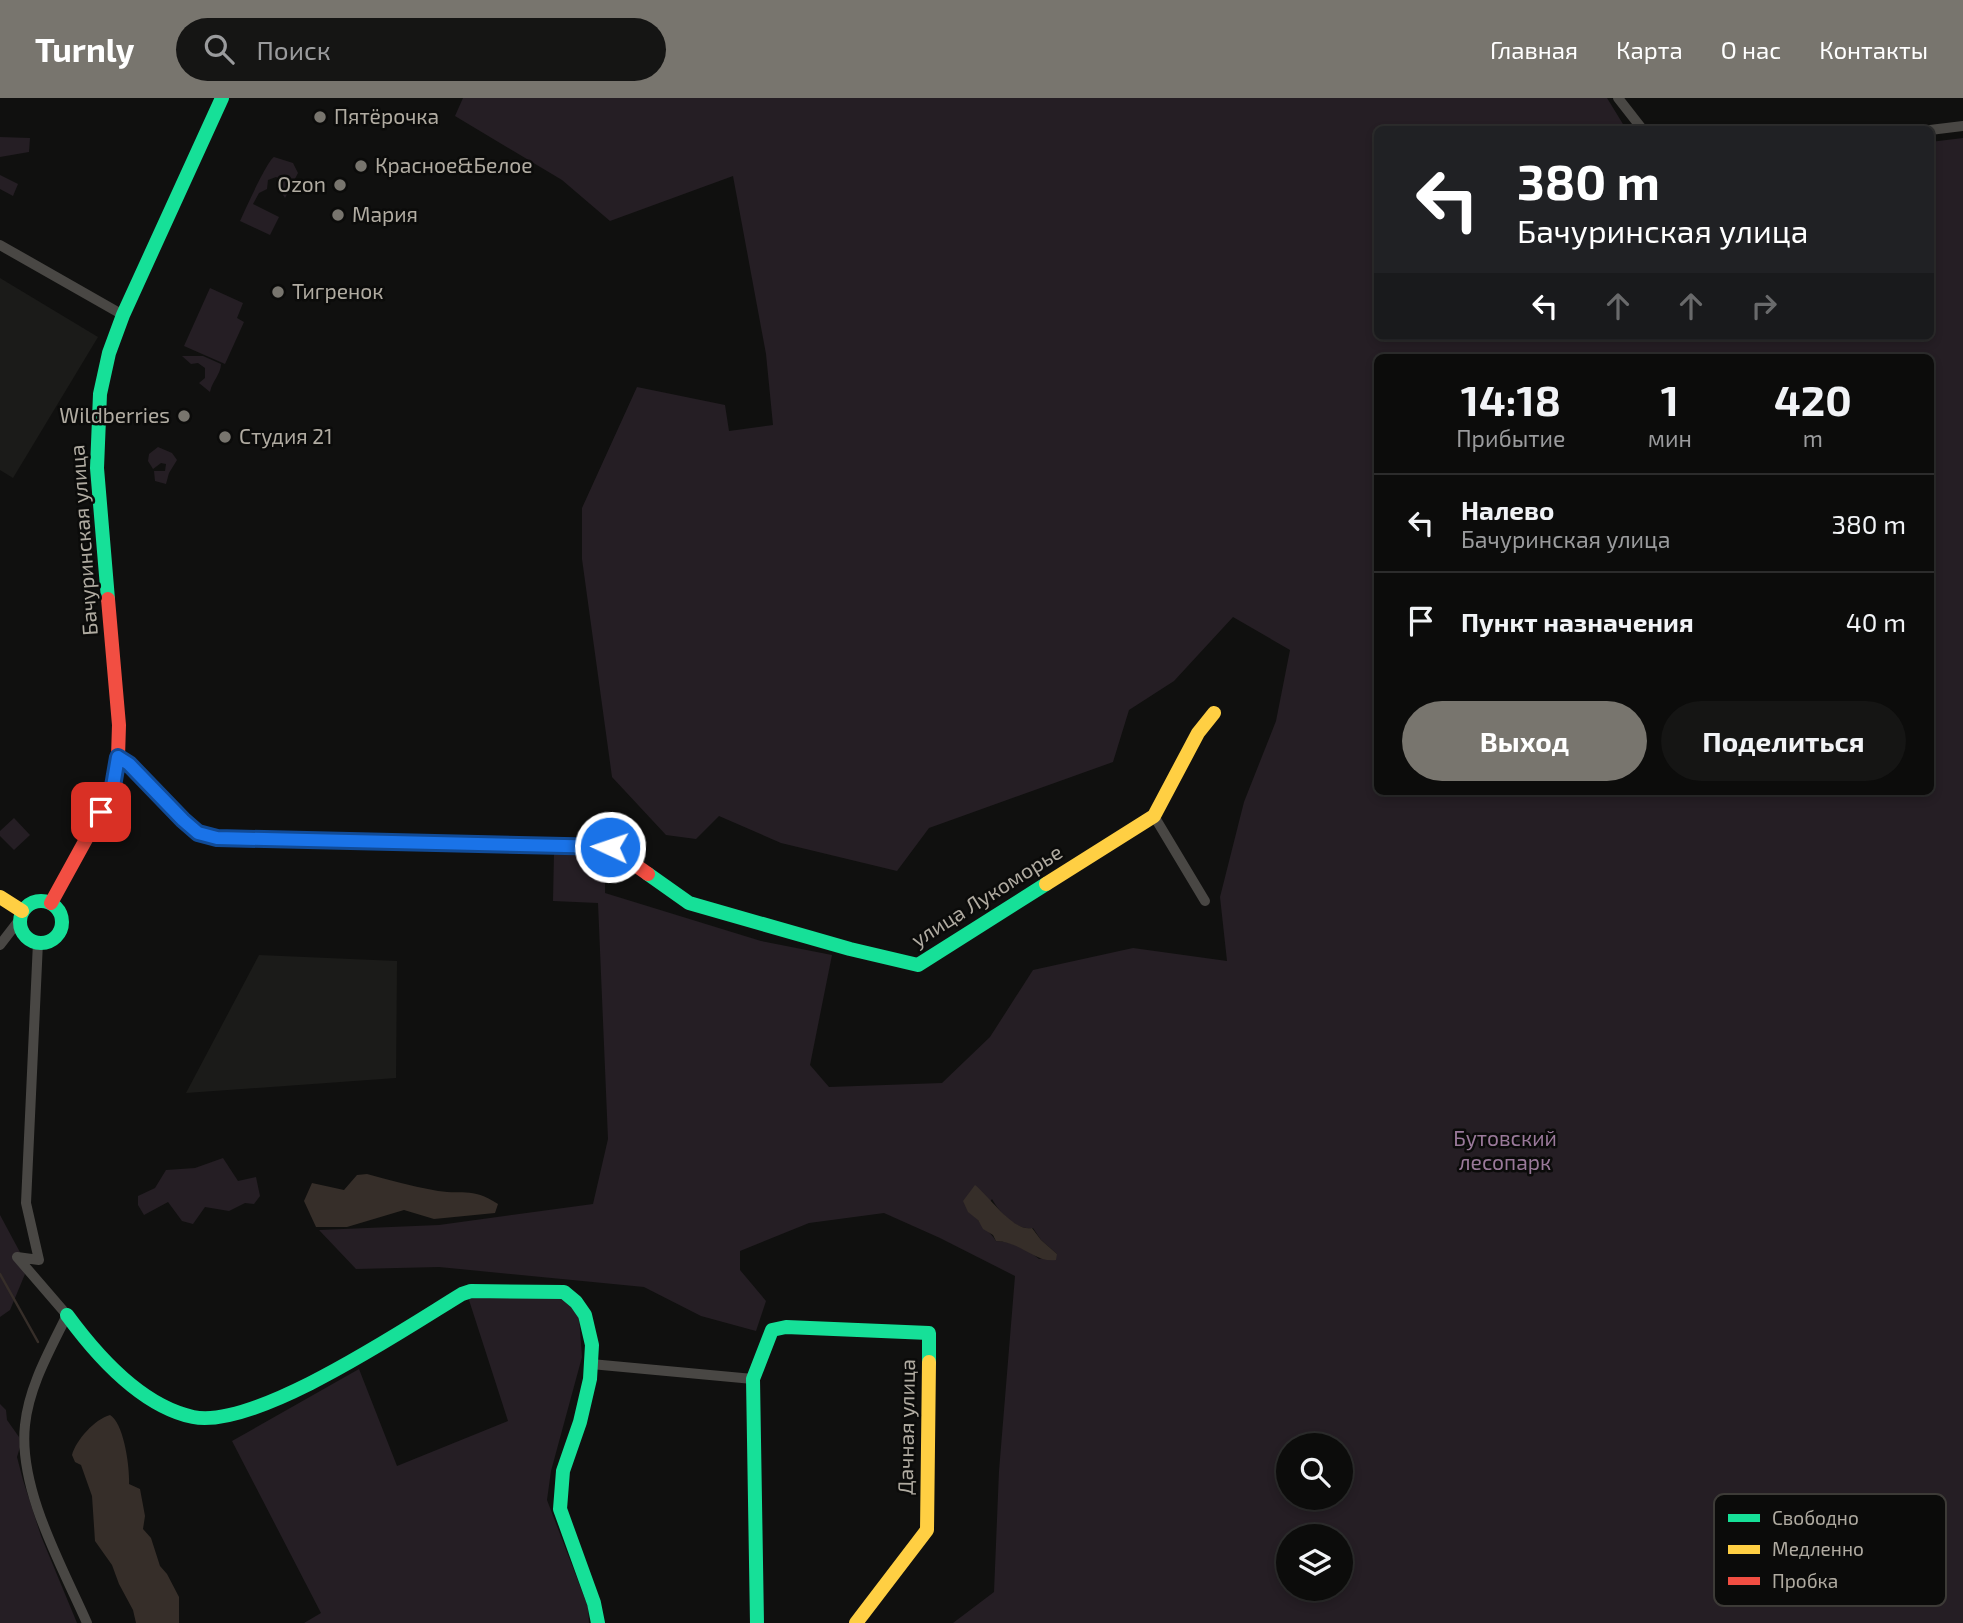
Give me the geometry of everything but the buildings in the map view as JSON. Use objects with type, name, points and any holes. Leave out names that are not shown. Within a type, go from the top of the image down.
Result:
[{"type":"street","name":"Бачуринская улица","points":[[51,903],[112,792],[118,757],[118,725],[98,480],[97,436],[102,381],[123,315],[222,98]]},
{"type":"street","points":[[1618,98],[1640,126]]},
{"type":"street","points":[[1934,130],[1963,126]]},
{"type":"street","points":[[0,245],[123,315]]},
{"type":"street","name":"улица Лукоморье","points":[[118,757],[129,764],[198,833],[217,838],[610,847],[689,903],[850,949],[918,965],[1154,816],[1198,733],[1214,713]]},
{"type":"street","points":[[1154,816],[1205,901]]},
{"type":"street","points":[[0,897],[21,915],[24,935],[38,943],[46,942],[59,932],[61,916],[51,903],[35,901],[21,915],[0,945]]},
{"type":"street","points":[[38,943],[26,1203],[39,1260],[17,1257],[112,1371],[128,1385],[185,1415],[200,1419],[215,1418],[279,1399],[471,1291],[564,1292],[577,1299],[586,1312],[590,1329],[591,1364],[583,1409],[561,1480],[559,1495],[560,1509],[594,1603],[598,1623]]},
{"type":"street","points":[[67,1315],[31,1396],[24,1426],[32,1488],[46,1531],[87,1623]]},
{"type":"street","name":"Дачная улица","points":[[757,1623],[752,1379],[772,1330],[786,1327],[929,1333],[927,1530],[856,1623]]},
{"type":"street","points":[[591,1364],[752,1379]]},
{"type":"shaded area","points":[[0,278],[98,337],[13,478],[0,470]]},
{"type":"shaded area","points":[[259,955],[397,961],[396,1078],[186,1093]]},
{"type":"shaded area","points":[[367,1174],[443,1192],[473,1193],[498,1204],[495,1213],[434,1219],[404,1210],[347,1227],[316,1227],[304,1201],[312,1183],[344,1190],[357,1175]]},
{"type":"shaded area","points":[[975,1185],[1017,1225],[1032,1228],[1057,1254],[1056,1260],[1041,1258],[1013,1245],[996,1241],[993,1235],[983,1229],[978,1220],[968,1212],[963,1201]]},
{"type":"shaded area","points":[[110,1415],[122,1436],[129,1484],[140,1489],[145,1516],[143,1529],[151,1538],[160,1566],[179,1597],[179,1623],[136,1623],[133,1610],[112,1565],[95,1541],[92,1496],[81,1465],[75,1462],[72,1455],[87,1431]]},
{"type":"green space","name":"Бутовский лесопарк","points":[[463,98],[1607,98],[1624,126],[1374,126],[1374,340],[1934,340],[1934,142],[1963,138],[1963,1623],[953,1623],[994,1592],[999,1471],[1015,1276],[884,1213],[809,1223],[740,1251],[740,1270],[766,1301],[756,1331],[701,1316],[644,1287],[439,1267],[356,1269],[319,1230],[439,1225],[593,1204],[608,1139],[598,903],[553,901],[554,852],[605,853],[605,893],[761,941],[832,955],[810,1065],[829,1087],[942,1083],[990,1037],[1033,970],[1133,948],[1227,961],[1220,897],[1244,802],[1276,721],[1290,650],[1233,617],[1174,681],[1129,710],[1113,762],[929,828],[897,871],[781,843],[719,816],[696,839],[666,835],[612,777],[582,559],[582,508],[637,387],[725,405],[729,431],[773,425],[766,354],[733,176],[610,221],[562,180],[455,116]],"holes":[[[992,1199],[1014,1224],[1033,1228],[1041,1240],[1057,1254],[1039,1259],[1019,1246],[996,1241],[978,1220]]]},
{"type":"green space","points":[[0,137],[30,138],[29,152],[0,157]]},
{"type":"green space","points":[[274,157],[293,163],[298,173],[285,198],[280,190],[282,180],[276,177],[268,180],[267,189],[259,193],[253,204],[279,217],[270,235],[240,221],[261,176]]},
{"type":"green space","points":[[0,175],[18,184],[13,196],[0,189]]},
{"type":"green space","points":[[210,288],[243,303],[237,318],[244,322],[225,364],[184,346]]},
{"type":"green space","points":[[182,356],[203,356],[221,364],[210,392],[199,383],[205,378],[205,368],[198,363],[191,364]]},
{"type":"green space","points":[[158,447],[172,453],[177,460],[166,484],[155,481],[154,471],[165,471],[166,464],[161,463],[153,469],[148,461],[149,454]]},
{"type":"green space","points":[[14,818],[30,835],[14,850],[0,836],[0,831]]},
{"type":"green space","points":[[223,1158],[238,1181],[256,1177],[260,1196],[254,1204],[245,1203],[229,1211],[205,1207],[193,1224],[182,1221],[168,1202],[144,1215],[138,1205],[138,1196],[155,1188],[166,1170],[195,1168]]},
{"type":"green space","points":[[0,1215],[22,1256],[25,1274],[10,1310],[0,1317]]},
{"type":"green space","points":[[468,1297],[559,1297],[569,1300],[579,1316],[582,1357],[551,1471],[547,1500],[588,1607],[589,1623],[304,1623],[321,1613],[232,1441],[359,1369],[397,1466],[508,1421]]},
{"type":"green space","points":[[0,1404],[6,1410],[7,1420],[19,1437],[17,1457],[23,1480],[41,1536],[77,1623],[0,1623]]},
{"type":"waterway","points":[[0,1274],[38,1342]]},
{"type":"traffic: fast","points":[[108,599],[97,468],[100,394],[109,353],[123,315],[222,98]]},
{"type":"traffic: fast","points":[[648,874],[689,903],[850,949],[918,965],[1046,884]]},
{"type":"traffic: fast","points":[[41,901],[56,907],[62,922],[56,937],[41,943],[26,937],[20,922],[26,907],[41,901]]},
{"type":"traffic: fast","points":[[67,1315],[106,1362],[138,1391],[174,1411],[193,1417],[220,1417],[291,1393],[369,1351],[462,1294],[471,1291],[564,1292],[576,1302],[585,1315],[592,1345],[590,1379],[580,1422],[563,1471],[560,1509],[594,1603],[598,1623]]},
{"type":"traffic: fast","points":[[757,1623],[753,1379],[772,1330],[786,1327],[929,1333],[929,1362]]},
{"type":"traffic: slow","points":[[1046,884],[1154,816],[1198,733],[1214,713]]},
{"type":"traffic: slow","points":[[118,757],[129,764],[198,833],[217,838],[396,842]]},
{"type":"traffic: slow","points":[[0,897],[22,911]]},
{"type":"traffic: slow","points":[[856,1623],[927,1530],[929,1362]]},
{"type":"traffic: jam","points":[[51,903],[112,792],[118,757],[119,725],[108,599]]},
{"type":"traffic: jam","points":[[396,842],[610,847],[648,874]]},
{"type":"place","name":"Пятёрочка","points":[[320,117]]},
{"type":"place","name":"Красное&Белое","points":[[361,166]]},
{"type":"place","name":"Ozon","points":[[340,185]]},
{"type":"place","name":"Мария","points":[[338,215]]},
{"type":"place","name":"Тигренок","points":[[278,292]]},
{"type":"place","name":"Wildberries","points":[[184,416]]},
{"type":"place","name":"Студия 21","points":[[225,437]]},
{"type":"route","points":[[101,812],[112,792],[118,757],[129,764],[198,833],[217,838],[610,847]]}]
